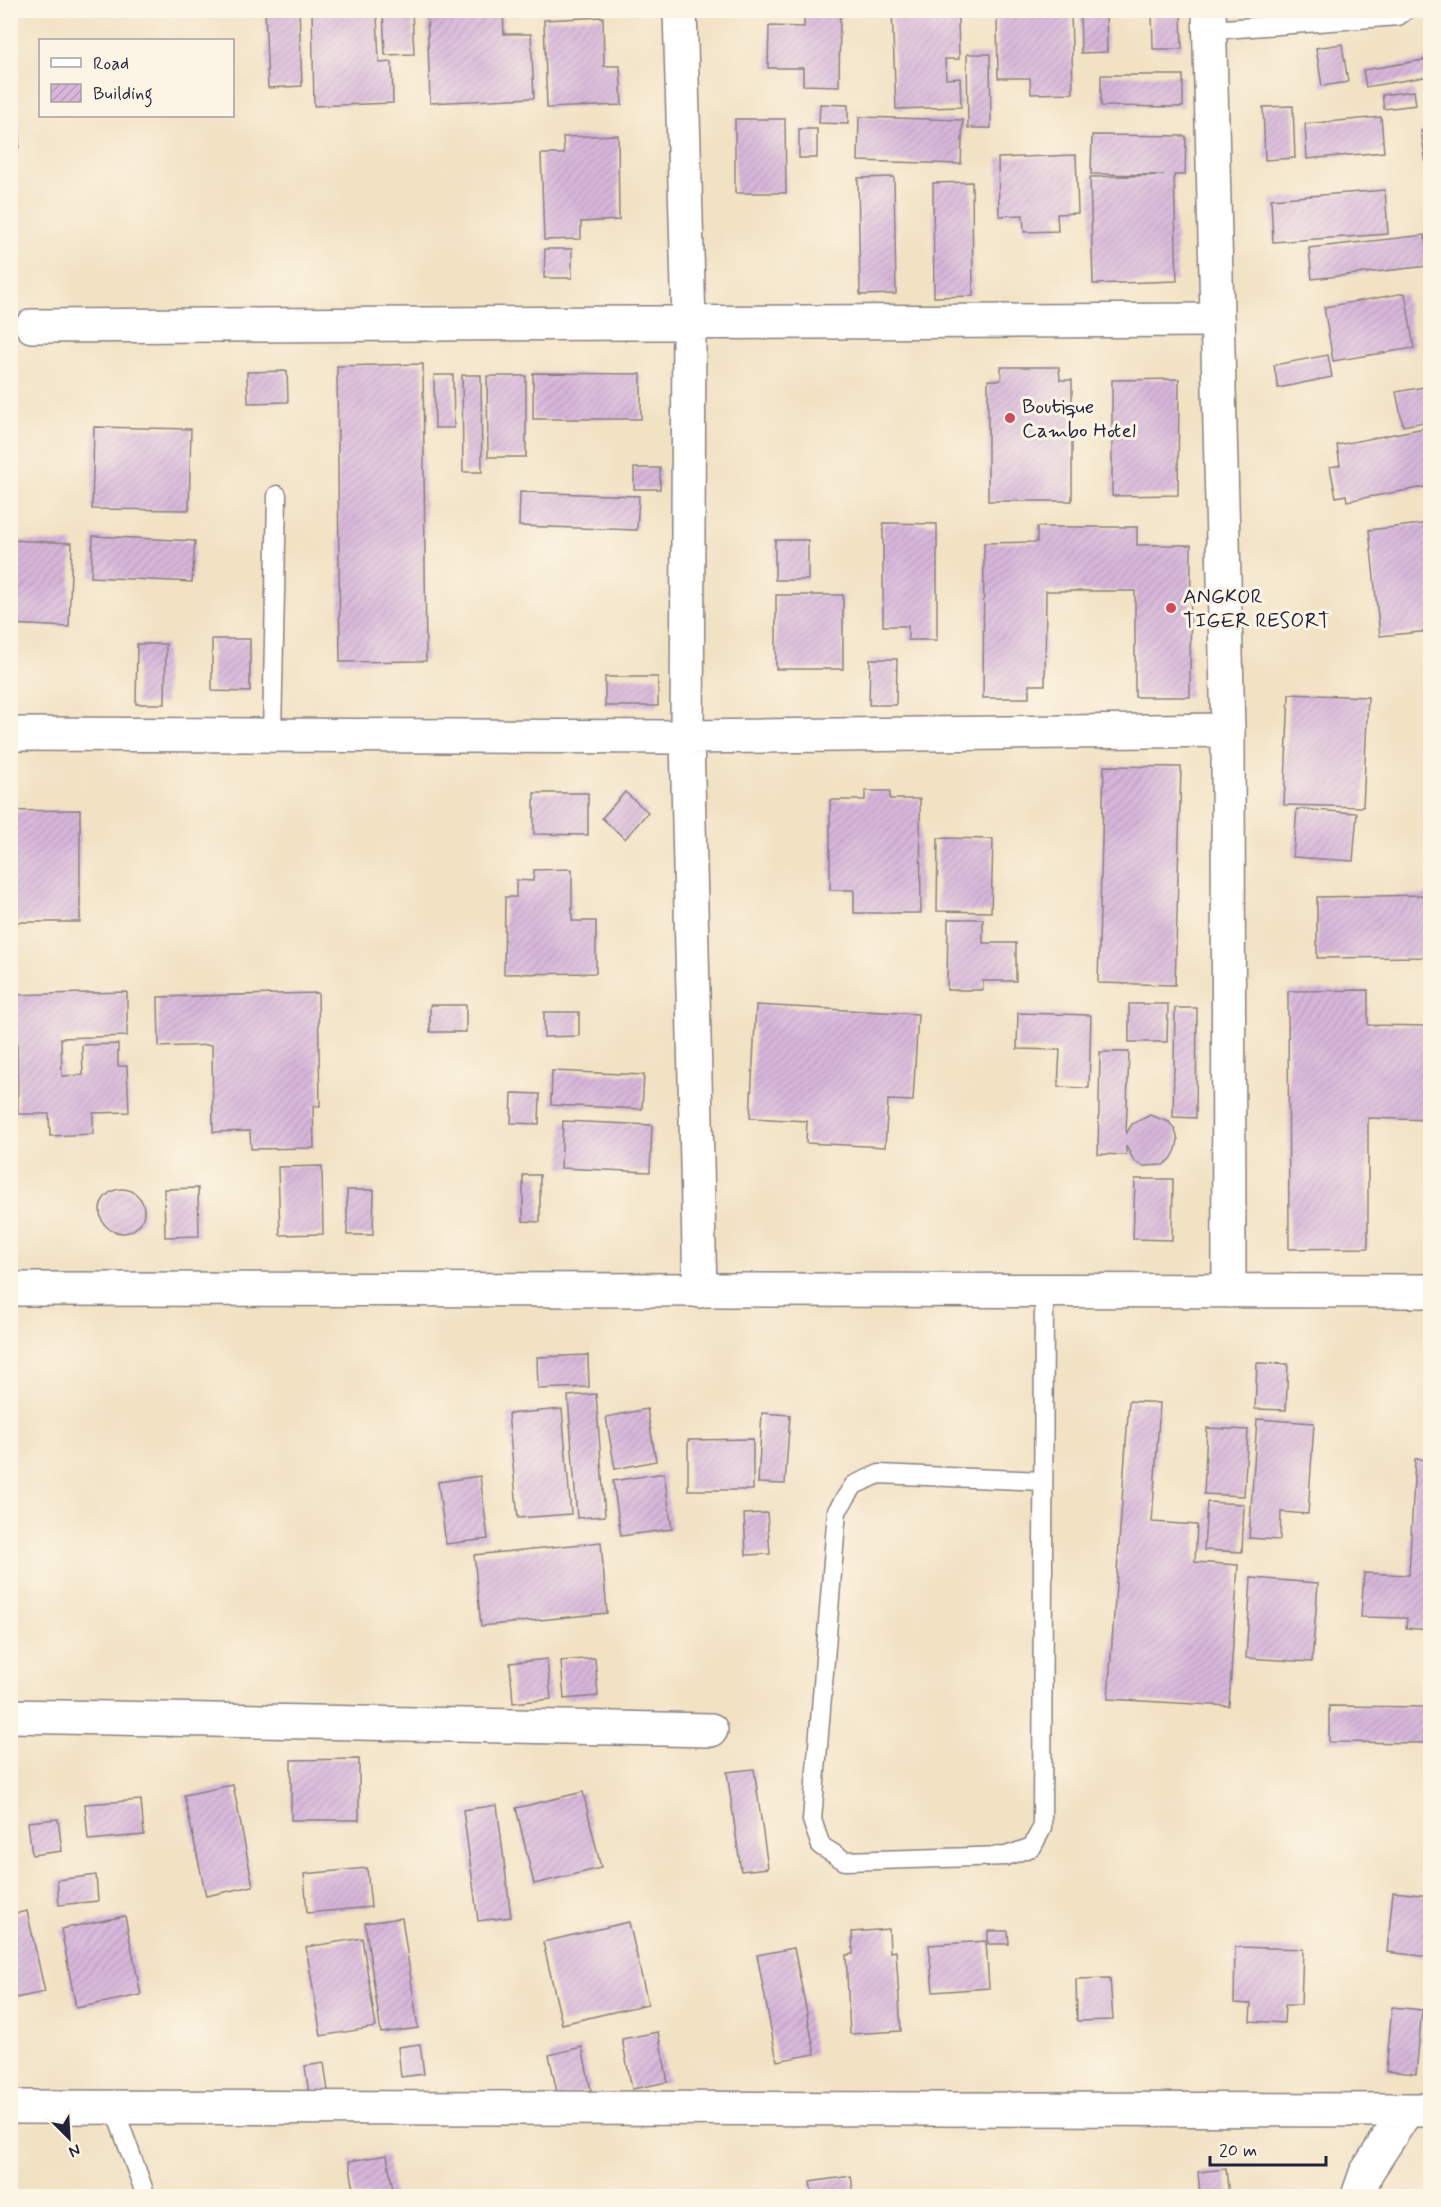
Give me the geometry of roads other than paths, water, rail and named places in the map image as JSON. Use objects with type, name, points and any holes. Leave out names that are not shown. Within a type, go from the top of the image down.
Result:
[{"type":"street","points":[[680,10],[689,322],[687,737],[700,1291]]},
{"type":"street","points":[[1210,20],[1228,730],[1229,1291]]},
{"type":"street","points":[[32,326],[1217,320]]},
{"type":"street","points":[[10,734],[687,737],[1228,730]]},
{"type":"street","points":[[10,1288],[1044,1292],[1431,1291]]},
{"type":"street","points":[[10,1716],[711,1730]]},
{"type":"street","points":[[10,2108],[1419,2110]]},
{"type":"street","points":[[1358,2196],[1366,2173],[1419,2110]]},
{"type":"lane","points":[[1210,20],[1398,16],[1406,10]]},
{"type":"lane","points":[[272,735],[277,495]]},
{"type":"lane","points":[[1043,1481],[879,1474],[854,1485],[837,1511],[812,1820],[821,1846],[845,1862],[1006,1856],[1032,1847],[1042,1828],[1044,1292]]},
{"type":"lane","points":[[114,2108],[146,2196]]},
{"type":"place","name":"Boutique Cambo Hotel","points":[[1010,418]]},
{"type":"place","name":"ANGKOR TIGER RESORT","points":[[1171,608]]}]
